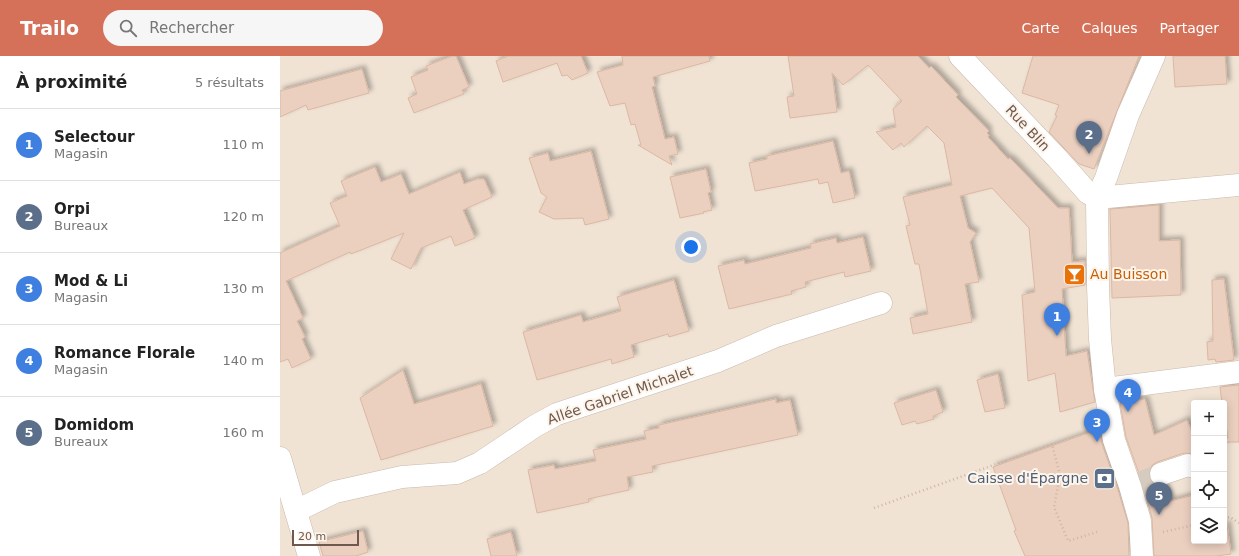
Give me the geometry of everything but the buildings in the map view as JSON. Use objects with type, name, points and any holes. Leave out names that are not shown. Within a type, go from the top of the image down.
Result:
[{"type":"street","name":"Rue Blin","points":[[960,56],[1057,158],[1088,193],[1097,198]]},
{"type":"street","points":[[1142,546],[1135,485],[1114,440],[1105,389],[1100,339],[1097,198],[1106,178],[1128,115],[1154,56]]},
{"type":"street","points":[[1097,198],[1239,185]]},
{"type":"street","name":"Allée Gabriel Michalet","points":[[296,511],[335,492],[402,477],[457,473],[480,463],[534,426],[557,414],[718,361],[776,336],[882,303]]},
{"type":"street","points":[[1105,389],[1239,372]]},
{"type":"street","points":[[280,458],[309,556]]},
{"type":"street","points":[[1161,474],[1188,465],[1191,466]]},
{"type":"path","points":[[874,508],[1052,444],[1060,476],[1054,507],[1068,541],[1097,532]]},
{"type":"path","points":[[1227,518],[1230,517],[1239,523]]},
{"type":"path","points":[[1142,546],[1191,526]]},
{"type":"shaded area","points":[[280,56],[1239,56],[1239,556],[280,556]]},
{"type":"tunnel","points":[[1140,483],[1161,474]]},
{"type":"place","name":"Orpi","points":[[1089,154]]},
{"type":"place","name":"Au Buisson","points":[[1075,274]]},
{"type":"place","name":"Selectour","points":[[1057,336]]},
{"type":"place","name":"Romance Florale","points":[[1128,412]]},
{"type":"place","name":"Mod & Li","points":[[1097,442]]},
{"type":"place","name":"Caisse d'Épargne","points":[[1104,478]]},
{"type":"place","name":"Domidom","points":[[1159,515]]}]
